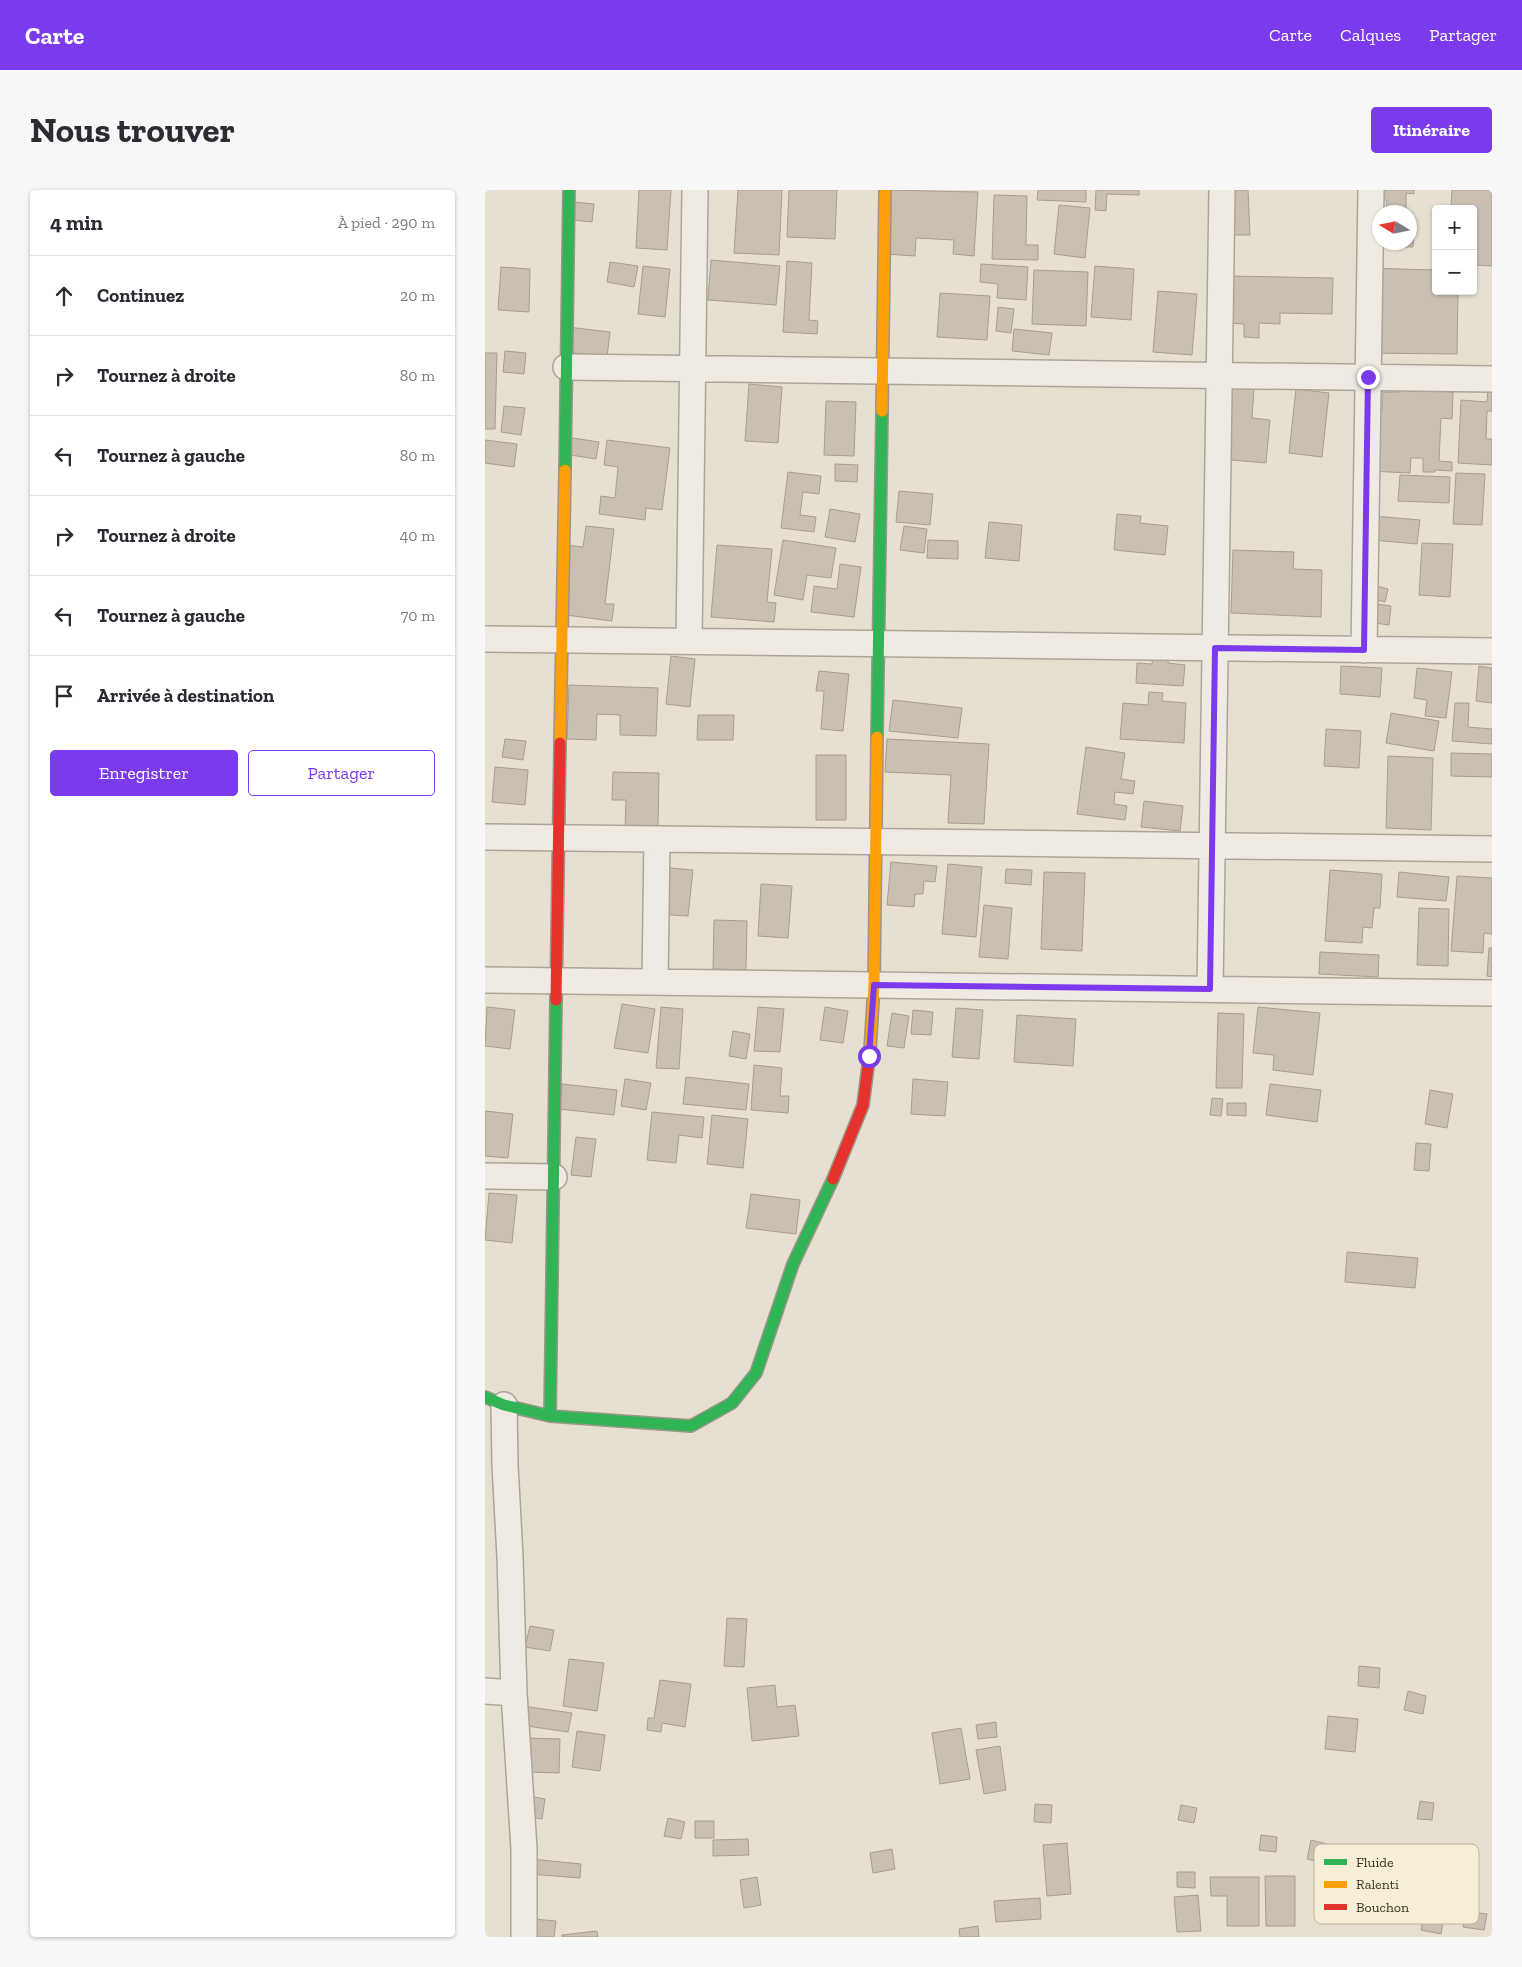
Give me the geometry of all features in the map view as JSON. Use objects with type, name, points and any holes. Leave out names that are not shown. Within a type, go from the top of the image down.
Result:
[{"type":"street","points":[[550,1416],[569,190]]},
{"type":"street","points":[[689,641],[695,190]]},
{"type":"street","points":[[524,1937],[524,1849],[514,1693],[510,1557],[495,1466],[495,1401],[550,1416],[691,1426],[732,1403],[756,1373],[793,1264],[843,1157],[863,1105],[869,1056],[874,985],[885,190]]},
{"type":"street","points":[[1210,989],[1222,190]]},
{"type":"street","points":[[1364,650],[1371,190]]},
{"type":"street","points":[[566,368],[1492,379]]},
{"type":"street","points":[[485,639],[1492,651]]},
{"type":"street","points":[[485,837],[1492,849]]},
{"type":"street","points":[[655,982],[657,839]]},
{"type":"street","points":[[485,980],[1492,993]]},
{"type":"street","points":[[485,1176],[554,1176]]},
{"type":"street","points":[[485,1691],[514,1693]]},
{"type":"building","points":[[639,190],[671,190],[667,250],[636,248]]},
{"type":"building","points":[[738,190],[782,190],[779,255],[734,253]]},
{"type":"building","points":[[789,190],[837,190],[835,239],[787,237]]},
{"type":"building","points":[[889,190],[978,192],[974,256],[953,254],[954,240],[916,238],[915,256],[885,254]]},
{"type":"building","points":[[1038,190],[1086,190],[1086,202],[1037,200]]},
{"type":"building","points":[[1096,190],[1139,190],[1139,195],[1107,194],[1106,211],[1095,210]]},
{"type":"building","points":[[1232,190],[1248,190],[1250,235],[1233,235]]},
{"type":"building","points":[[1368,190],[1414,190],[1414,194],[1406,193],[1406,205],[1387,205],[1387,200],[1368,200]]},
{"type":"building","points":[[1452,190],[1492,190],[1492,266],[1477,265],[1477,205],[1451,205]]},
{"type":"building","points":[[994,195],[1027,196],[1026,245],[1038,245],[1038,260],[992,259]]},
{"type":"building","points":[[574,202],[594,204],[592,222],[572,220]]},
{"type":"building","points":[[1059,205],[1090,208],[1085,258],[1054,254]]},
{"type":"building","points":[[711,260],[780,266],[776,305],[708,300]]},
{"type":"building","points":[[787,261],[812,263],[809,320],[818,321],[817,334],[783,332]]},
{"type":"building","points":[[610,262],[638,266],[634,287],[607,282]]},
{"type":"building","points":[[981,264],[1028,267],[1026,300],[997,298],[998,284],[980,282]]},
{"type":"building","points":[[643,266],[670,269],[665,317],[638,314]]},
{"type":"building","points":[[1095,266],[1134,269],[1131,320],[1091,317]]},
{"type":"building","points":[[501,267],[530,269],[529,312],[498,310]]},
{"type":"building","points":[[1365,268],[1432,270],[1432,295],[1458,295],[1457,354],[1363,353]]},
{"type":"building","points":[[1034,270],[1088,272],[1086,326],[1032,324]]},
{"type":"building","points":[[1230,276],[1333,278],[1332,314],[1280,313],[1280,324],[1259,323],[1259,338],[1244,337],[1244,324],[1228,323]]},
{"type":"building","points":[[1158,291],[1197,294],[1192,355],[1153,352]]},
{"type":"building","points":[[940,293],[990,296],[987,340],[937,337]]},
{"type":"building","points":[[998,307],[1014,309],[1011,333],[996,331]]},
{"type":"building","points":[[568,327],[610,332],[607,357],[565,352]]},
{"type":"building","points":[[1014,329],[1052,333],[1049,355],[1012,351]]},
{"type":"building","points":[[505,351],[526,353],[524,374],[503,372]]},
{"type":"building","points":[[485,353],[497,353],[495,429],[485,429]]},
{"type":"building","points":[[749,384],[782,387],[778,443],[745,441]]},
{"type":"building","points":[[1399,385],[1416,390],[1453,392],[1452,419],[1441,418],[1439,461],[1452,462],[1452,471],[1435,470],[1435,472],[1423,472],[1423,458],[1411,458],[1410,473],[1369,471],[1372,410],[1382,410],[1383,392],[1399,392]]},
{"type":"building","points":[[1215,386],[1254,389],[1252,418],[1270,420],[1266,463],[1208,458]]},
{"type":"building","points":[[1488,388],[1492,388],[1492,411],[1487,411],[1486,439],[1492,439],[1492,465],[1458,463],[1461,400],[1487,402]]},
{"type":"building","points":[[1296,389],[1329,393],[1322,457],[1289,453]]},
{"type":"building","points":[[826,401],[856,402],[854,456],[824,455]]},
{"type":"building","points":[[504,406],[525,408],[521,435],[501,432]]},
{"type":"building","points":[[566,437],[599,442],[596,459],[564,454]]},
{"type":"building","points":[[485,440],[517,444],[514,467],[485,463]]},
{"type":"building","points":[[607,440],[670,448],[662,510],[646,508],[645,520],[599,514],[601,496],[615,498],[618,467],[604,465]]},
{"type":"building","points":[[835,464],[858,465],[857,482],[835,481]]},
{"type":"building","points":[[788,472],[821,476],[819,494],[803,492],[800,515],[816,517],[814,532],[781,528]]},
{"type":"building","points":[[1456,473],[1485,474],[1482,525],[1453,524]]},
{"type":"building","points":[[1400,475],[1450,477],[1449,503],[1398,501]]},
{"type":"building","points":[[899,491],[933,494],[930,525],[896,522]]},
{"type":"building","points":[[830,509],[860,514],[855,542],[825,537]]},
{"type":"building","points":[[1117,514],[1141,516],[1140,523],[1168,526],[1165,555],[1114,550]]},
{"type":"building","points":[[1374,516],[1420,520],[1417,544],[1372,540]]},
{"type":"building","points":[[989,522],[1022,525],[1019,561],[985,558]]},
{"type":"building","points":[[586,526],[614,529],[605,604],[614,604],[612,621],[558,614],[567,545],[583,547]]},
{"type":"building","points":[[904,526],[927,529],[924,553],[900,550]]},
{"type":"building","points":[[783,540],[836,548],[831,578],[807,575],[803,600],[774,595]]},
{"type":"building","points":[[928,540],[958,541],[958,559],[927,558]]},
{"type":"building","points":[[1422,543],[1453,544],[1450,597],[1419,595]]},
{"type":"building","points":[[717,545],[772,549],[767,602],[776,603],[774,622],[711,617]]},
{"type":"building","points":[[1233,550],[1294,552],[1293,569],[1322,570],[1321,617],[1231,613]]},
{"type":"building","points":[[840,564],[861,567],[854,617],[811,612],[814,586],[837,589]]},
{"type":"building","points":[[1373,585],[1388,589],[1385,602],[1370,598]]},
{"type":"building","points":[[1370,603],[1391,606],[1389,625],[1368,622]]},
{"type":"building","points":[[1153,654],[1168,655],[1168,663],[1185,665],[1183,686],[1136,683],[1137,663],[1152,664]]},
{"type":"building","points":[[671,656],[695,659],[690,707],[666,704]]},
{"type":"building","points":[[1341,666],[1382,668],[1380,697],[1340,694]]},
{"type":"building","points":[[1479,666],[1492,668],[1492,703],[1476,701]]},
{"type":"building","points":[[1417,668],[1452,672],[1446,718],[1425,716],[1427,700],[1414,698]]},
{"type":"building","points":[[819,671],[849,674],[843,731],[821,729],[824,691],[816,691]]},
{"type":"building","points":[[569,685],[658,688],[656,736],[620,735],[620,715],[597,714],[596,740],[567,739]]},
{"type":"building","points":[[1149,692],[1163,693],[1162,701],[1186,703],[1184,743],[1120,739],[1123,703],[1148,705]]},
{"type":"building","points":[[893,700],[962,708],[958,738],[889,731]]},
{"type":"building","points":[[1455,703],[1469,703],[1468,727],[1492,729],[1492,744],[1452,741]]},
{"type":"building","points":[[1391,713],[1439,721],[1434,751],[1386,743]]},
{"type":"building","points":[[698,715],[734,715],[733,740],[697,740]]},
{"type":"building","points":[[1326,729],[1361,731],[1359,768],[1324,766]]},
{"type":"building","points":[[505,739],[526,741],[523,760],[502,757]]},
{"type":"building","points":[[887,739],[989,744],[984,824],[948,823],[951,775],[885,772]]},
{"type":"building","points":[[1086,747],[1125,753],[1121,779],[1135,781],[1133,794],[1115,792],[1114,804],[1127,806],[1125,820],[1077,814]]},
{"type":"building","points":[[1451,753],[1492,754],[1492,777],[1451,776]]},
{"type":"building","points":[[816,755],[846,755],[846,820],[816,820]]},
{"type":"building","points":[[1388,756],[1433,758],[1431,830],[1386,828]]},
{"type":"building","points":[[495,767],[528,770],[525,805],[492,802]]},
{"type":"building","points":[[613,772],[659,773],[658,829],[625,829],[626,800],[612,800]]},
{"type":"building","points":[[1144,801],[1183,806],[1180,831],[1141,827]]},
{"type":"building","points":[[891,862],[937,866],[935,882],[924,881],[923,894],[915,894],[914,907],[887,905]]},
{"type":"building","points":[[948,864],[982,867],[976,937],[942,934]]},
{"type":"building","points":[[660,867],[693,870],[688,916],[656,914]]},
{"type":"building","points":[[1006,869],[1032,870],[1031,885],[1005,883]]},
{"type":"building","points":[[1330,870],[1382,874],[1380,908],[1374,908],[1372,928],[1363,927],[1362,943],[1325,941]]},
{"type":"building","points":[[1044,872],[1085,873],[1082,951],[1041,949]]},
{"type":"building","points":[[1399,872],[1449,877],[1446,901],[1397,897]]},
{"type":"building","points":[[1457,876],[1492,878],[1492,934],[1484,933],[1483,953],[1451,951]]},
{"type":"building","points":[[761,884],[792,886],[788,938],[758,936]]},
{"type":"building","points":[[984,905],[1012,908],[1008,959],[979,957]]},
{"type":"building","points":[[1419,908],[1449,909],[1448,966],[1417,965]]},
{"type":"building","points":[[714,920],[747,921],[746,970],[713,969]]},
{"type":"building","points":[[1489,948],[1492,948],[1492,977],[1487,976]]},
{"type":"building","points":[[1320,952],[1379,955],[1378,977],[1319,974]]},
{"type":"building","points":[[622,1004],[655,1009],[648,1053],[614,1048]]},
{"type":"building","points":[[487,1007],[515,1010],[510,1049],[485,1046]]},
{"type":"building","points":[[661,1007],[683,1009],[679,1069],[656,1068]]},
{"type":"building","points":[[758,1007],[784,1009],[780,1052],[754,1051]]},
{"type":"building","points":[[825,1007],[848,1011],[843,1043],[820,1040]]},
{"type":"building","points":[[1258,1007],[1320,1013],[1313,1075],[1273,1070],[1274,1055],[1253,1053]]},
{"type":"building","points":[[956,1008],[983,1010],[979,1059],[952,1057]]},
{"type":"building","points":[[913,1010],[933,1012],[931,1035],[911,1034]]},
{"type":"building","points":[[892,1013],[909,1016],[904,1048],[887,1046]]},
{"type":"building","points":[[1218,1013],[1244,1014],[1242,1088],[1216,1088]]},
{"type":"building","points":[[1017,1015],[1076,1019],[1073,1066],[1014,1062]]},
{"type":"building","points":[[733,1031],[750,1034],[746,1059],[729,1056]]},
{"type":"building","points":[[754,1065],[782,1068],[780,1096],[789,1096],[788,1113],[751,1110]]},
{"type":"building","points":[[686,1077],[749,1084],[746,1110],[683,1104]]},
{"type":"building","points":[[625,1079],[651,1083],[646,1110],[621,1106]]},
{"type":"building","points":[[913,1079],[948,1082],[945,1116],[911,1114]]},
{"type":"building","points":[[562,1084],[617,1090],[614,1115],[559,1109]]},
{"type":"building","points":[[1270,1084],[1321,1090],[1317,1122],[1266,1115]]},
{"type":"building","points":[[1430,1090],[1453,1094],[1447,1128],[1425,1124]]},
{"type":"building","points":[[1212,1098],[1223,1099],[1221,1116],[1210,1115]]},
{"type":"building","points":[[1227,1103],[1246,1103],[1246,1116],[1227,1115]]},
{"type":"building","points":[[485,1111],[513,1114],[508,1158],[485,1156]]},
{"type":"building","points":[[652,1112],[704,1117],[702,1138],[679,1135],[676,1163],[647,1160]]},
{"type":"building","points":[[712,1115],[748,1119],[743,1168],[707,1164]]},
{"type":"building","points":[[576,1137],[596,1139],[591,1177],[571,1175]]},
{"type":"building","points":[[1416,1143],[1431,1144],[1429,1171],[1414,1170]]},
{"type":"building","points":[[489,1193],[517,1195],[512,1243],[485,1240]]},
{"type":"building","points":[[751,1194],[800,1200],[796,1234],[746,1228]]},
{"type":"building","points":[[1347,1252],[1418,1258],[1415,1288],[1345,1282]]},
{"type":"building","points":[[727,1618],[747,1619],[744,1667],[724,1666]]},
{"type":"building","points":[[530,1626],[554,1630],[550,1651],[525,1647]]},
{"type":"building","points":[[569,1659],[604,1663],[597,1711],[563,1706]]},
{"type":"building","points":[[1359,1666],[1380,1668],[1379,1688],[1358,1686]]},
{"type":"building","points":[[660,1680],[691,1684],[685,1727],[662,1723],[661,1732],[647,1730],[648,1718],[654,1718]]},
{"type":"building","points":[[775,1685],[777,1707],[795,1705],[799,1736],[752,1741],[747,1688]]},
{"type":"building","points":[[1408,1691],[1426,1696],[1423,1714],[1404,1710]]},
{"type":"building","points":[[522,1706],[572,1713],[568,1732],[520,1725]]},
{"type":"building","points":[[1328,1716],[1358,1719],[1355,1752],[1325,1749]]},
{"type":"building","points":[[996,1722],[997,1737],[978,1739],[976,1725]]},
{"type":"building","points":[[961,1728],[970,1779],[940,1784],[932,1733]]},
{"type":"building","points":[[577,1731],[605,1735],[600,1771],[572,1767]]},
{"type":"building","points":[[528,1738],[560,1739],[559,1773],[527,1772]]},
{"type":"building","points":[[1000,1746],[1006,1790],[984,1794],[976,1750]]},
{"type":"building","points":[[529,1796],[545,1799],[542,1819],[526,1816]]},
{"type":"building","points":[[1420,1801],[1434,1803],[1432,1820],[1417,1819]]},
{"type":"building","points":[[1035,1804],[1052,1805],[1051,1823],[1034,1822]]},
{"type":"building","points":[[1181,1805],[1197,1808],[1194,1823],[1178,1820]]},
{"type":"building","points":[[668,1818],[685,1822],[681,1839],[664,1836]]},
{"type":"building","points":[[695,1821],[714,1821],[714,1838],[695,1838]]},
{"type":"building","points":[[1261,1835],[1277,1837],[1276,1852],[1259,1850]]},
{"type":"building","points":[[748,1839],[749,1855],[713,1856],[713,1840]]},
{"type":"building","points":[[1311,1840],[1327,1844],[1314,1844],[1314,1861],[1307,1859]]},
{"type":"building","points":[[1067,1843],[1071,1894],[1047,1896],[1043,1845]]},
{"type":"building","points":[[892,1849],[895,1869],[873,1873],[870,1853]]},
{"type":"building","points":[[531,1859],[581,1864],[580,1878],[529,1874]]},
{"type":"building","points":[[1177,1872],[1195,1872],[1195,1888],[1177,1887]]},
{"type":"building","points":[[1265,1876],[1295,1876],[1295,1926],[1266,1926]]},
{"type":"building","points":[[757,1877],[761,1905],[744,1908],[740,1880]]},
{"type":"building","points":[[1210,1877],[1259,1877],[1259,1926],[1227,1926],[1227,1896],[1211,1896]]},
{"type":"building","points":[[1198,1895],[1201,1931],[1177,1932],[1174,1897]]},
{"type":"building","points":[[1040,1898],[1041,1919],[996,1922],[994,1901]]},
{"type":"building","points":[[1479,1913],[1487,1914],[1484,1930],[1463,1927],[1463,1924],[1479,1924]]},
{"type":"building","points":[[533,1919],[556,1921],[554,1937],[531,1937]]},
{"type":"building","points":[[1422,1924],[1443,1924],[1441,1934],[1421,1930]]},
{"type":"building","points":[[978,1926],[979,1937],[960,1937],[959,1929]]},
{"type":"building","points":[[597,1931],[598,1937],[562,1937],[562,1935]]},
{"type":"traffic: fast","points":[[565,470],[569,190]]},
{"type":"traffic: fast","points":[[877,737],[882,411]]},
{"type":"traffic: fast","points":[[550,1416],[556,1000]]},
{"type":"traffic: fast","points":[[485,1397],[504,1405],[550,1416],[691,1426],[732,1403],[756,1373],[793,1264],[833,1179]]},
{"type":"traffic: slow","points":[[882,411],[885,190]]},
{"type":"traffic: slow","points":[[560,743],[565,470]]},
{"type":"traffic: slow","points":[[870,1051],[874,985],[877,737]]},
{"type":"traffic: jam","points":[[556,1000],[560,743]]},
{"type":"traffic: jam","points":[[833,1179],[863,1105],[870,1051]]},
{"type":"route","points":[[869,1056],[874,985],[1210,989],[1215,648],[1364,650],[1368,377]]}]
